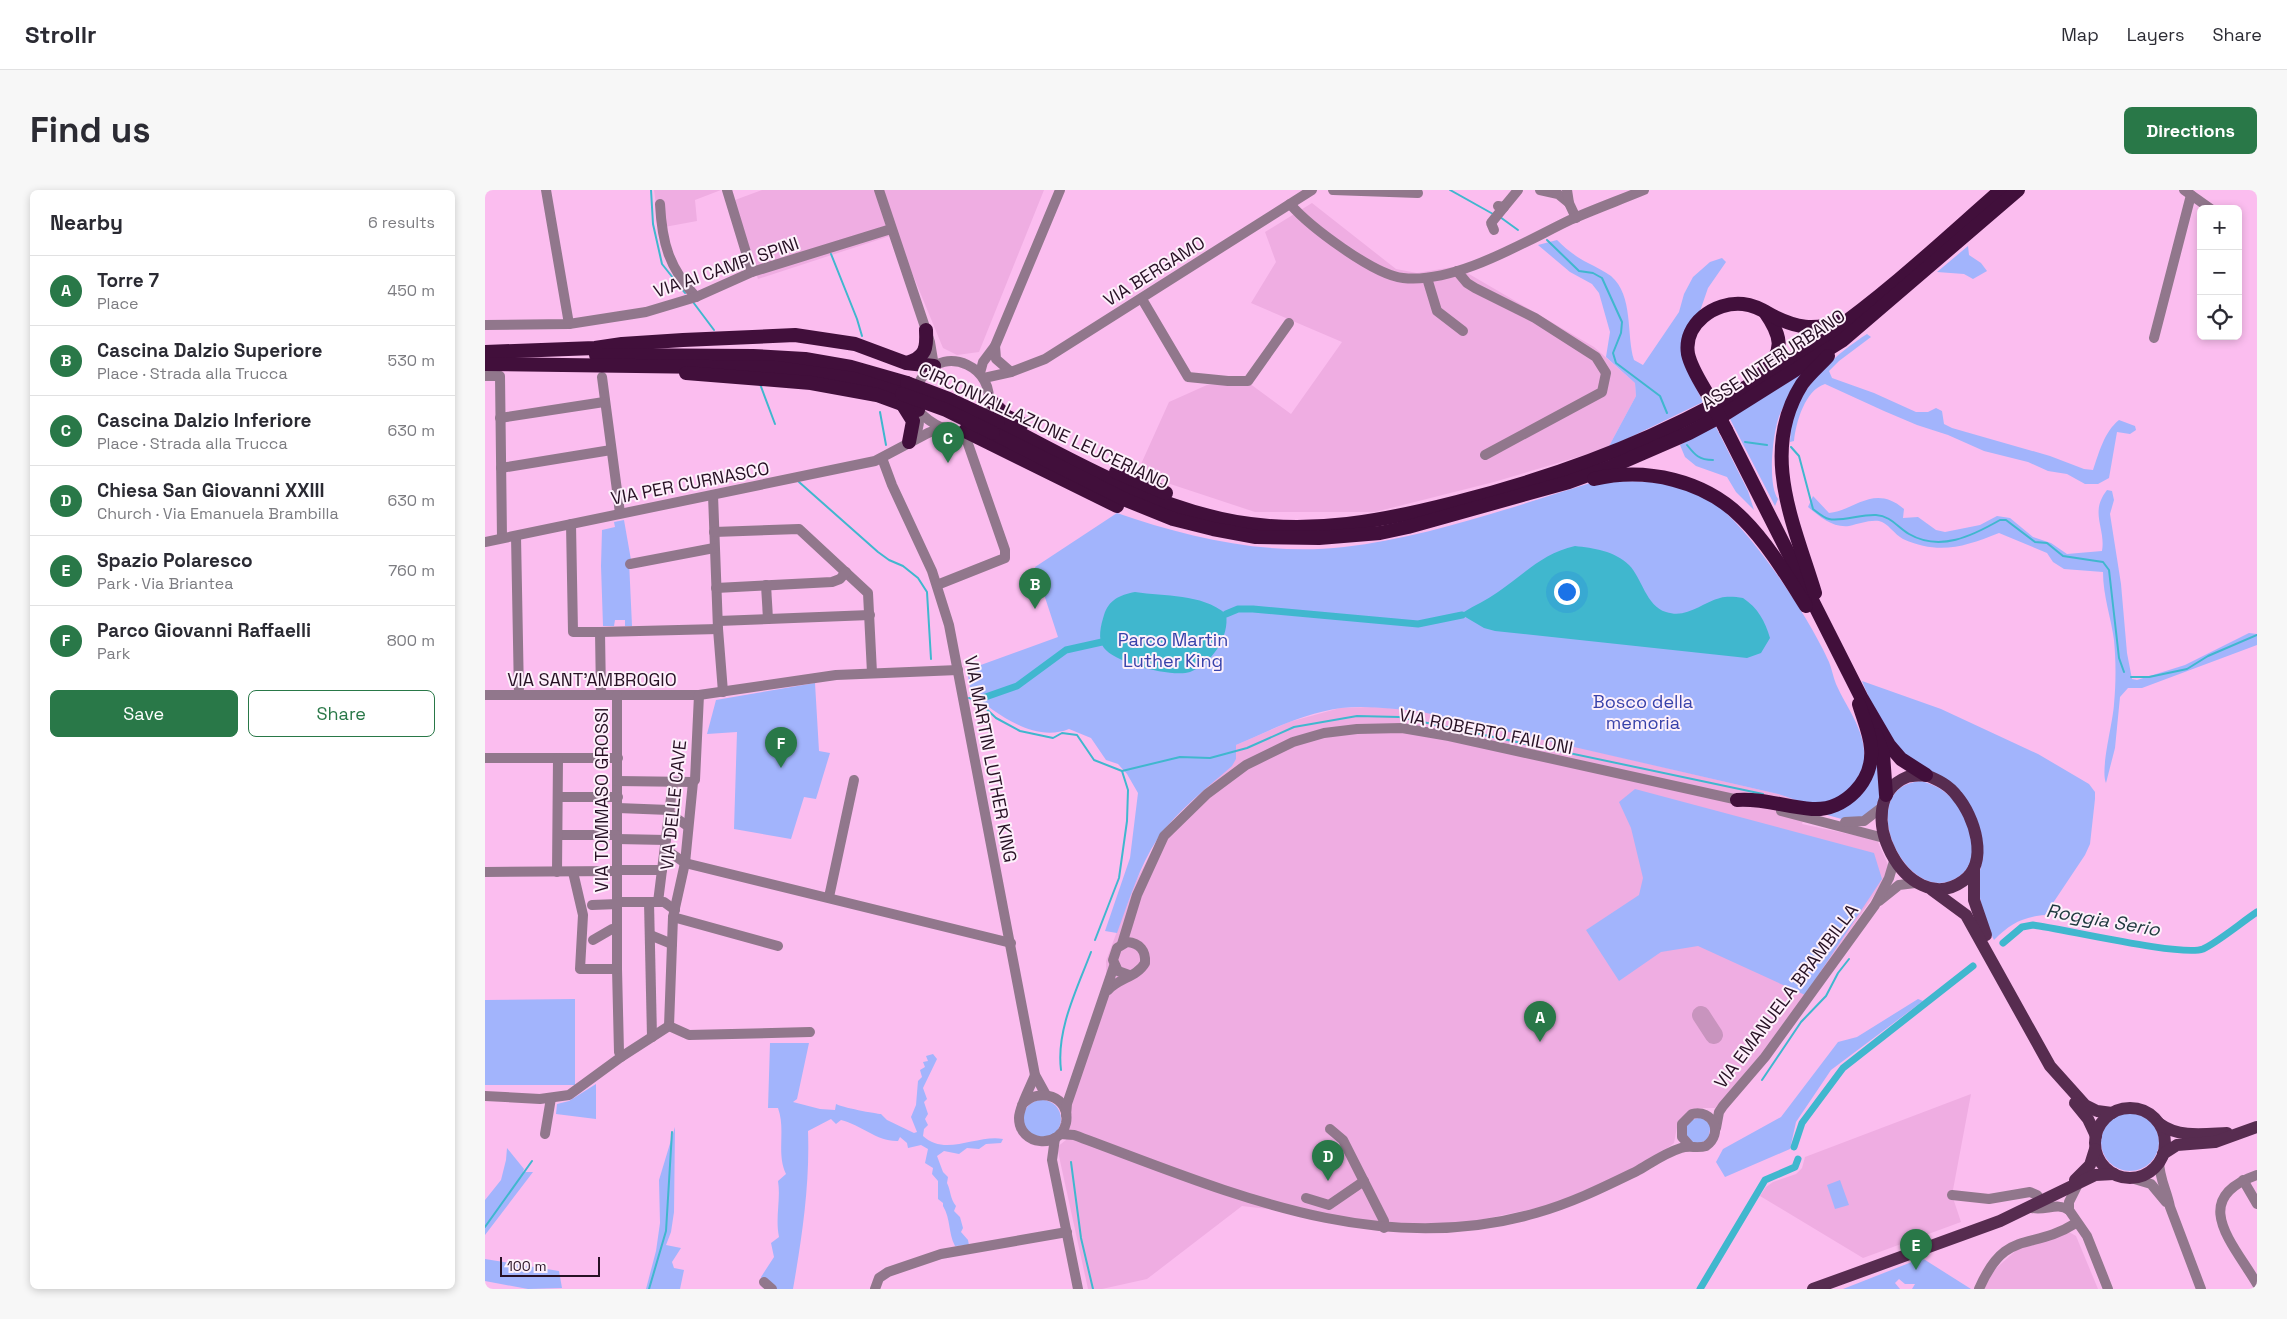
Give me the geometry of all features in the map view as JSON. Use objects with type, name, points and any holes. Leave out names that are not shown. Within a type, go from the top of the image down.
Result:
[{"type":"highway","name":"ASSE INTERURBANO","points":[[1742,390],[1801,353],[1851,318],[2001,190]]},
{"type":"highway","name":"ASSE INTERURBANO","points":[[1569,482],[1613,466],[1689,433],[1761,392],[1843,340],[2018,190]]},
{"type":"highway","points":[[1851,318],[1820,326],[1799,327],[1765,311],[1743,304],[1732,304],[1708,312],[1696,324],[1689,340],[1688,352],[1693,368],[1861,698],[1889,745],[1901,759],[1926,775]]},
{"type":"highway","points":[[1742,390],[1777,355],[1777,332],[1765,311]]},
{"type":"highway","points":[[485,353],[595,348],[622,344],[683,340],[795,335],[855,344],[906,363],[934,366]]},
{"type":"highway","points":[[906,363],[918,359],[925,354],[928,336]]},
{"type":"highway","points":[[1827,631],[1783,486],[1780,452],[1782,437],[1792,403],[1803,382],[1843,340]]},
{"type":"highway","name":"CIRCONVALLAZIONE LEUCERIANO","points":[[485,353],[787,357],[851,367],[904,394]]},
{"type":"highway","name":"CIRCONVALLAZIONE LEUCERIANO","points":[[485,364],[767,367],[816,372],[854,379],[904,394],[949,399],[996,428],[1126,500],[1173,519],[1213,529],[1256,536],[1289,539],[1380,533],[1428,522],[1569,482]]},
{"type":"highway","name":"CIRCONVALLAZIONE LEUCERIANO","points":[[996,428],[1132,490],[1200,514],[1258,525],[1312,528],[1359,524],[1408,514],[1569,470],[1654,435],[1742,390]]},
{"type":"highway","points":[[904,394],[918,410]]},
{"type":"highway","points":[[904,394],[913,421],[904,446]]},
{"type":"highway","points":[[989,396],[1005,416],[1129,479],[1192,503],[1252,515],[1315,519],[1360,517],[1390,513],[1408,514]]},
{"type":"highway","points":[[963,431],[1125,510],[1170,525],[1235,539],[1256,536]]},
{"type":"highway","points":[[1569,482],[1579,483],[1605,477],[1647,474],[1690,484],[1726,504],[1742,518],[1764,544],[1805,604],[1851,679],[1871,750],[1867,774],[1855,792],[1845,800],[1823,808],[1813,809],[1753,798],[1737,800]]},
{"type":"highway","points":[[1861,698],[1883,754],[1884,802]]},
{"type":"main road","points":[[2023,1016],[2015,991],[1982,928],[1974,900],[1974,868],[1978,850],[1968,812],[1956,795],[1941,781],[1926,775],[1908,777],[1894,785],[1884,802],[1884,838],[1895,858],[1915,883],[1932,890],[1966,915],[2059,1084],[2089,1119],[2103,1164],[2114,1174]]},
{"type":"main road","points":[[1932,890],[1949,889],[1965,880],[1974,868]]},
{"type":"main road","points":[[2049,1064],[2085,1105],[2097,1111],[2112,1113]]},
{"type":"main road","points":[[2073,1184],[2087,1170],[2100,1125],[2112,1113],[2123,1108],[2135,1108],[2151,1115],[2169,1130],[2183,1134],[2240,1133]]},
{"type":"main road","points":[[2160,1124],[2165,1141],[2161,1158]]},
{"type":"main road","points":[[1813,1289],[2000,1221],[2036,1205],[2073,1184],[2100,1174],[2114,1174],[2131,1178],[2149,1172],[2161,1158],[2177,1145],[2215,1142],[2257,1127]]},
{"type":"street","points":[[547,190],[569,324]]},
{"type":"street","points":[[727,190],[752,272]]},
{"type":"street","points":[[918,410],[926,418],[943,427],[963,431],[982,418],[989,396],[982,376],[983,362],[995,343],[1060,190]]},
{"type":"street","points":[[1333,190],[1418,193]]},
{"type":"street","points":[[1494,230],[1491,223],[1518,190]]},
{"type":"street","points":[[1541,190],[1558,194],[1569,203]]},
{"type":"street","points":[[1567,190],[1569,203],[1576,218]]},
{"type":"street","points":[[1290,204],[1306,222],[1376,269],[1390,276],[1427,278],[1457,271],[1576,218],[1645,190]]},
{"type":"street","points":[[883,191],[891,229],[928,336],[934,366]]},
{"type":"street","name":"VIA BERGAMO","points":[[982,376],[1011,372],[1045,359],[1290,204],[1304,192]]},
{"type":"street","points":[[2153,338],[2188,193],[2205,205]]},
{"type":"street","points":[[660,204],[661,226],[670,259],[679,279],[696,297]]},
{"type":"street","name":"VIA AI CAMPI SPINI","points":[[485,325],[569,324],[646,312],[696,297],[752,272],[891,229]]},
{"type":"street","points":[[1457,271],[1471,285],[1535,318],[1597,357],[1606,373],[1602,392],[1485,455]]},
{"type":"street","points":[[1427,278],[1437,310],[1463,331]]},
{"type":"street","points":[[1142,299],[1188,377],[1248,381],[1289,323]]},
{"type":"street","points":[[928,336],[951,361]]},
{"type":"street","points":[[965,363],[978,357],[995,343]]},
{"type":"street","points":[[995,343],[996,359],[1011,372]]},
{"type":"street","points":[[904,446],[916,435],[920,426],[916,398],[918,385],[925,372],[934,366],[951,361],[965,363],[982,376]]},
{"type":"street","name":"VIA BERGAMO","points":[[989,396],[1011,372]]},
{"type":"street","points":[[485,376],[499,376],[502,538]]},
{"type":"street","points":[[602,377],[620,513]]},
{"type":"street","points":[[500,418],[604,402]]},
{"type":"street","name":"VIA PER CURNASCO","points":[[485,542],[796,478],[882,458],[943,427]]},
{"type":"street","points":[[937,585],[1005,558],[1005,550],[963,431]]},
{"type":"street","points":[[501,468],[611,450]]},
{"type":"street","name":"VIA MARTIN LUTHER KING","points":[[882,458],[892,485],[937,585],[949,625],[1035,1075],[1051,1096],[1062,1105],[1066,1118]]},
{"type":"street","points":[[713,495],[716,588],[723,692]]},
{"type":"street","points":[[571,524],[573,632],[718,626],[768,619],[870,615]]},
{"type":"street","points":[[714,532],[799,529],[868,592],[872,672]]},
{"type":"street","points":[[516,536],[519,695]]},
{"type":"street","points":[[630,564],[714,548]]},
{"type":"street","points":[[716,588],[835,582],[846,572]]},
{"type":"street","points":[[766,585],[768,619]]},
{"type":"street","points":[[600,632],[601,695]]},
{"type":"street","name":"VIA SANT'AMBROGIO","points":[[485,695],[699,695],[803,678],[872,672],[958,670]]},
{"type":"street","name":"VIA TOMMASO GROSSI","points":[[617,695],[617,969],[619,1052],[621,1057]]},
{"type":"street","name":"VIA DELLE CAVE","points":[[669,1026],[674,914],[685,863],[693,782],[695,780],[699,695]]},
{"type":"street","name":"VIA ROBERTO FAILONI","points":[[1066,1118],[1067,1104],[1114,966],[1113,953],[1122,944],[1137,895],[1164,836],[1207,794],[1246,765],[1293,742],[1324,733],[1357,729],[1412,730],[1737,800],[1826,821],[1884,838]]},
{"type":"street","points":[[485,758],[617,758]]},
{"type":"street","points":[[557,872],[559,758]]},
{"type":"street","points":[[829,897],[854,780]]},
{"type":"street","points":[[617,781],[693,782]]},
{"type":"street","points":[[652,1037],[650,935],[654,902],[663,870],[673,782]]},
{"type":"street","points":[[558,797],[618,797]]},
{"type":"street","name":"VIA ROBERTO FAILONI","points":[[1826,821],[1859,823],[1871,818],[1884,802]]},
{"type":"street","points":[[618,808],[669,811],[686,825]]},
{"type":"street","points":[[558,835],[617,837],[666,844],[685,863],[1011,943]]},
{"type":"street","name":"VIA EMANUELA BRAMBILLA","points":[[1057,1136],[1074,1135],[1242,1196],[1307,1215],[1384,1228],[1461,1228],[1529,1215],[1602,1189],[1669,1154],[1690,1146],[1706,1146],[1714,1138],[1719,1112],[1723,1106],[1765,1057],[1875,905],[1889,878],[1895,858]]},
{"type":"street","points":[[485,872],[663,870]]},
{"type":"street","points":[[573,872],[583,915],[580,969],[617,969]]},
{"type":"street","name":"VIA EMANUELA BRAMBILLA","points":[[1875,905],[1899,885],[1915,883]]},
{"type":"street","points":[[618,903],[664,902],[674,914],[778,946]]},
{"type":"street","name":"VIA TOMMASO GROSSI","points":[[591,905],[618,903]]},
{"type":"street","points":[[593,940],[612,930],[617,930]]},
{"type":"street","points":[[650,935],[672,944]]},
{"type":"street","points":[[1105,992],[1113,984],[1142,969],[1145,958],[1143,950],[1133,943],[1122,944]]},
{"type":"street","points":[[1114,966],[1123,974],[1129,975]]},
{"type":"street","points":[[651,970],[670,978]]},
{"type":"street","points":[[650,1004],[669,1012]]},
{"type":"street","points":[[485,1096],[551,1098],[575,1092],[621,1057],[669,1026],[689,1035],[809,1032]]},
{"type":"street","points":[[1035,1075],[1019,1116],[1021,1127],[1027,1136],[1036,1141],[1052,1160]]},
{"type":"street","points":[[1023,1105],[1031,1097],[1051,1096],[1073,1086]]},
{"type":"street","points":[[545,1134],[551,1098]]},
{"type":"street","name":"VIA EMANUELA BRAMBILLA","points":[[1669,1154],[1682,1137],[1681,1128],[1684,1120],[1696,1113],[1706,1114],[1723,1106]]},
{"type":"street","points":[[1706,1114],[1714,1122],[1716,1128]]},
{"type":"street","points":[[1066,1118],[1074,1135]]},
{"type":"street","points":[[1066,1118],[1057,1136],[1052,1160],[1079,1289]]},
{"type":"street","points":[[1330,1130],[1343,1140],[1385,1221],[1384,1228]]},
{"type":"street","points":[[1036,1141],[1047,1141],[1057,1136]]},
{"type":"street","points":[[1682,1137],[1690,1146]]},
{"type":"street","points":[[2161,1158],[2160,1176],[2201,1289]]},
{"type":"street","points":[[2257,1175],[2232,1186],[2222,1198],[2219,1220],[2257,1284]]},
{"type":"street","points":[[2131,1178],[2151,1184],[2170,1207]]},
{"type":"street","points":[[2243,1180],[2257,1204]]},
{"type":"street","points":[[1306,1198],[1329,1205],[1364,1181]]},
{"type":"street","points":[[2073,1184],[2069,1210],[2076,1224],[2087,1236],[2108,1289]]},
{"type":"street","points":[[1952,1195],[1989,1199],[2030,1192],[2037,1195],[2036,1205],[2041,1209],[2057,1206],[2069,1210]]},
{"type":"street","points":[[1979,1289],[1995,1259],[2009,1247],[2076,1224]]},
{"type":"street","points":[[875,1289],[879,1278],[888,1272],[941,1254],[1067,1232]]},
{"type":"shaded area","points":[[654,190],[721,190],[695,200],[697,221],[659,228]]},
{"type":"shaded area","points":[[762,190],[1044,190],[979,352],[957,355],[943,348],[896,234],[758,279],[738,217],[735,200]]},
{"type":"shaded area","points":[[1312,203],[1396,269],[1417,273],[1459,266],[1469,274],[1594,347],[1635,383],[1636,396],[1608,448],[1494,482],[1375,512],[1255,512],[1137,473],[1169,402],[1207,385],[1249,383],[1291,414],[1342,342],[1251,303],[1276,262],[1265,232]]},
{"type":"shaded area","points":[[1575,546],[1611,553],[1623,560],[1634,571],[1649,598],[1659,609],[1666,612],[1674,614],[1687,612],[1723,597],[1743,598],[1760,615],[1770,638],[1761,653],[1747,658],[1495,631],[1484,628],[1462,615],[1464,612],[1490,598],[1543,559]]},
{"type":"shaded area","points":[[1135,592],[1194,599],[1216,607],[1226,614],[1225,632],[1212,656],[1205,663],[1190,672],[1171,673],[1132,664],[1110,654],[1102,644],[1100,632],[1106,610],[1115,599]]},
{"type":"shaded area","points":[[1372,707],[1418,710],[1778,794],[1808,804],[1802,824],[1877,840],[1889,867],[1885,879],[1802,1001],[1749,1072],[1715,1108],[1695,1108],[1678,1122],[1674,1143],[1648,1163],[1552,1205],[1455,1225],[1421,1227],[1242,1206],[1147,1279],[1102,1289],[1088,1289],[1057,1147],[1066,1140],[1070,1113],[1083,1064],[1107,992],[1106,961],[1135,883],[1158,839],[1187,806],[1236,759],[1236,745],[1289,722],[1340,708]]},
{"type":"shaded area","points":[[1971,1094],[1952,1195],[1961,1222],[1863,1258],[1760,1196],[1766,1187],[1773,1182],[1796,1174],[1802,1168],[1805,1157]]},
{"type":"shaded area","points":[[2069,1232],[2076,1236],[2098,1289],[1984,1289],[1993,1271],[2021,1246]]},
{"type":"green space","points":[[1557,240],[1584,261],[1611,276],[1618,284],[1626,305],[1634,360],[1643,365],[1679,312],[1684,294],[1693,277],[1710,262],[1722,258],[1726,262],[1708,288],[1699,314],[1689,329],[1691,378],[1703,402],[1608,448],[1636,396],[1635,383],[1606,357],[1610,332],[1599,293],[1592,284],[1570,272],[1538,245]]},
{"type":"green space","points":[[1968,246],[1969,255],[1981,263],[1987,271],[1973,279],[1964,274],[1937,272]]},
{"type":"green space","points":[[1867,334],[1871,337],[1829,371],[1832,378],[1874,393],[1916,412],[1928,412],[1936,408],[1942,411],[1944,424],[1952,428],[2050,456],[2084,469],[2093,470],[2109,430],[2119,420],[2135,426],[2136,430],[2130,434],[2117,432],[2109,478],[2098,484],[2085,484],[2067,474],[2048,471],[2028,462],[1984,451],[1948,435],[1917,425],[1825,384],[1818,387],[1807,400],[1799,416],[1794,441],[1790,442],[1793,418],[1805,392],[1833,360]]},
{"type":"green space","points":[[1801,372],[1803,377],[1782,409],[1775,432],[1772,470],[1775,492],[1778,499],[1775,506],[1729,417]]},
{"type":"green space","points":[[1715,425],[1748,491],[1754,510],[1736,492],[1727,477],[1696,466],[1685,457],[1680,445]]},
{"type":"green space","name":"Parco Martin Luther King","points":[[1597,481],[1663,483],[1689,489],[1718,505],[1755,545],[1774,570],[1820,644],[1829,662],[1836,684],[1859,730],[1864,750],[1864,761],[1860,775],[1852,786],[1828,802],[1813,804],[1778,794],[1418,711],[1360,707],[1328,710],[1288,723],[1236,745],[1236,759],[1232,766],[1184,809],[1166,828],[1151,849],[1140,872],[1117,933],[1105,931],[1130,858],[1138,793],[1127,774],[1118,764],[1106,760],[1091,738],[1069,729],[1043,732],[1029,729],[1004,717],[971,693],[967,670],[1058,637],[1035,567],[1117,513],[1172,530],[1229,543],[1258,547],[1315,549],[1344,547],[1408,536],[1503,510]]},
{"type":"green space","points":[[2107,490],[2112,491],[2114,500],[2110,514],[2121,584],[2127,653],[2132,679],[2137,680],[2185,665],[2249,633],[2257,634],[2257,645],[2142,688],[2128,688],[2120,697],[2115,748],[2106,783],[2105,767],[2114,704],[2115,664],[2114,640],[2104,590],[2103,572],[2064,569],[2053,562],[2047,553],[1999,533],[1963,545],[1940,548],[1928,547],[1903,539],[1879,521],[1849,526],[1832,524],[1808,507],[1813,496],[1829,513],[1874,498],[1883,498],[1904,509],[1903,518],[1918,517],[1936,530],[1945,532],[1980,525],[1997,516],[2010,518],[2033,537],[2051,543],[2067,554],[2102,551],[2103,543],[2099,520],[2099,506]]},
{"type":"green space","points":[[624,520],[631,560],[629,561],[632,626],[625,626],[625,620],[615,620],[614,626],[603,626],[602,530],[615,527],[614,522]]},
{"type":"green space","points":[[1862,681],[1941,709],[2038,754],[2089,784],[2095,792],[2090,844],[2085,855],[2045,915],[2017,922],[1994,940],[1986,924],[1979,894],[1979,875],[1983,857],[1977,823],[1920,767],[1900,753],[1869,698]]},
{"type":"green space","points":[[815,683],[819,751],[830,753],[816,799],[804,797],[791,839],[734,829],[737,732],[707,734],[716,700]]},
{"type":"green space","points":[[1874,751],[1883,767],[1880,798],[1872,814],[1849,821],[1820,813],[1844,805]]},
{"type":"green space","points":[[1920,781],[1938,787],[1954,801],[1966,821],[1970,833],[1972,856],[1969,866],[1962,874],[1945,882],[1928,881],[1913,872],[1901,857],[1892,839],[1888,820],[1890,803],[1901,787]]},
{"type":"green space","points":[[1635,789],[1874,853],[1882,879],[1805,995],[1698,946],[1661,952],[1619,981],[1586,930],[1639,895],[1643,878],[1631,828],[1619,802]]},
{"type":"green space","points":[[575,999],[575,1085],[485,1085],[485,1000]]},
{"type":"green space","points":[[1918,999],[1923,1001],[1831,1070],[1796,1122],[1790,1149],[1725,1177],[1716,1162],[1723,1149],[1781,1117],[1838,1042],[1857,1037]]},
{"type":"green space","points":[[770,1043],[809,1043],[797,1099],[793,1102],[820,1109],[835,1110],[836,1104],[881,1114],[887,1120],[914,1133],[917,1132],[911,1117],[916,1105],[918,1081],[922,1077],[920,1070],[925,1067],[923,1062],[928,1061],[926,1056],[933,1054],[937,1059],[923,1088],[927,1099],[924,1102],[928,1114],[925,1119],[928,1125],[924,1129],[923,1136],[941,1145],[962,1144],[993,1138],[1003,1139],[1001,1143],[986,1144],[979,1149],[967,1148],[959,1154],[944,1151],[937,1156],[943,1172],[948,1177],[947,1183],[956,1206],[954,1211],[960,1217],[963,1228],[961,1232],[968,1240],[969,1245],[955,1246],[943,1203],[938,1199],[938,1181],[932,1174],[933,1168],[925,1163],[928,1149],[921,1145],[908,1148],[907,1143],[900,1137],[898,1141],[883,1139],[848,1122],[841,1120],[836,1124],[831,1119],[808,1131],[807,1191],[793,1289],[769,1289],[761,1277],[774,1257],[771,1243],[779,1237],[778,1181],[786,1174],[782,1158],[781,1125],[778,1108],[768,1108]]},
{"type":"green space","points":[[596,1084],[596,1119],[556,1114],[557,1104],[569,1101]]},
{"type":"green space","points":[[1042,1100],[1055,1106],[1061,1119],[1055,1132],[1042,1138],[1029,1132],[1023,1119],[1029,1106]]},
{"type":"green space","points":[[2124,1113],[2136,1113],[2151,1121],[2159,1136],[2159,1148],[2151,1163],[2136,1171],[2124,1171],[2109,1163],[2101,1148],[2101,1136],[2109,1121]]},
{"type":"green space","points":[[1701,1117],[1711,1124],[1708,1140],[1696,1144],[1688,1140],[1685,1128],[1689,1121]]},
{"type":"green space","points":[[675,1127],[674,1212],[671,1232],[666,1245],[681,1248],[672,1262],[674,1268],[684,1270],[680,1289],[646,1289],[656,1251],[660,1223],[659,1180]]},
{"type":"green space","points":[[507,1148],[524,1169],[523,1172],[533,1172],[485,1235],[485,1200],[501,1180]]},
{"type":"green space","points":[[1840,1180],[1849,1205],[1835,1209],[1827,1185]]},
{"type":"green space","points":[[1922,1258],[1971,1289],[1912,1289],[1915,1284],[1905,1284],[1899,1279],[1895,1283],[1900,1289],[1843,1289]]},
{"type":"green space","points":[[485,1259],[559,1271],[562,1288],[528,1289],[485,1281]]},
{"type":"waterway","points":[[651,190],[653,224],[662,264],[685,293]]},
{"type":"waterway","points":[[1450,190],[1493,214]]},
{"type":"waterway","points":[[1500,217],[1518,230]]},
{"type":"waterway","points":[[1547,240],[1579,271],[1593,273],[1602,278],[1622,322],[1621,333],[1613,353],[1616,363],[1660,396],[1667,413]]},
{"type":"waterway","points":[[831,254],[862,336]]},
{"type":"waterway","points":[[693,302],[714,330]]},
{"type":"waterway","points":[[760,384],[775,424]]},
{"type":"waterway","points":[[880,412],[886,445]]},
{"type":"waterway","points":[[1745,442],[1767,445]]},
{"type":"waterway","points":[[1687,445],[1698,456],[1713,460]]},
{"type":"waterway","points":[[1791,447],[1799,456],[1813,509],[1827,518],[1839,520],[1870,515],[1886,517],[1909,534],[1932,542],[1956,540],[2000,520],[2006,520],[2035,542],[2047,543],[2063,556],[2103,562],[2109,570],[2119,658],[2124,672]]},
{"type":"waterway","points":[[799,482],[878,552],[889,560],[903,566],[918,578],[927,592],[931,659]]},
{"type":"waterway","points":[[1226,614],[1238,609],[1253,609],[1418,624],[1462,615]]},
{"type":"waterway","points":[[2131,677],[2149,677],[2187,669],[2208,656],[2257,635]]},
{"type":"waterway","points":[[977,700],[1017,686],[1066,650],[1102,642]]},
{"type":"waterway","points":[[969,698],[977,700],[996,718],[1020,731],[1053,738],[1062,733],[1077,735],[1094,760],[1122,771],[1128,790],[1127,821],[1119,878],[1095,940]]},
{"type":"waterway","points":[[1122,771],[1180,757],[1210,758],[1247,748],[1294,727],[1357,716],[1399,717],[1763,794]]},
{"type":"waterway","name":"Roggia Serio","points":[[2003,943],[2022,927],[2033,925],[2148,946],[2172,949],[2203,949],[2257,912]]},
{"type":"waterway","points":[[1061,1070],[1060,1055],[1065,1025],[1074,995],[1091,952]]},
{"type":"waterway","points":[[1762,1080],[1801,1022],[1826,996],[1838,973],[1849,959]]},
{"type":"waterway","points":[[1794,1147],[1802,1123],[1843,1068],[1973,966]]},
{"type":"waterway","points":[[649,1289],[666,1231],[672,1132]]},
{"type":"waterway","points":[[1700,1289],[1765,1180],[1795,1167],[1798,1159]]},
{"type":"waterway","points":[[485,1227],[532,1161]]},
{"type":"waterway","points":[[1071,1162],[1081,1238],[1093,1289]]},
{"type":"taxiway","points":[[1701,1015],[1714,1035]]},
{"type":"place","name":"Cascina Dalzio Inferiore","points":[[948,463]]},
{"type":"place","name":"Cascina Dalzio Superiore","points":[[1035,609]]},
{"type":"place","name":"Parco Giovanni Raffaelli","points":[[781,768]]},
{"type":"place","name":"Torre 7","points":[[1540,1042]]},
{"type":"place","name":"Chiesa San Giovanni XXIII","points":[[1328,1181]]},
{"type":"place","name":"Spazio Polaresco","points":[[1916,1270]]},
{"type":"park label","name":"Bosco della memoria","points":[[1643,711]]}]
